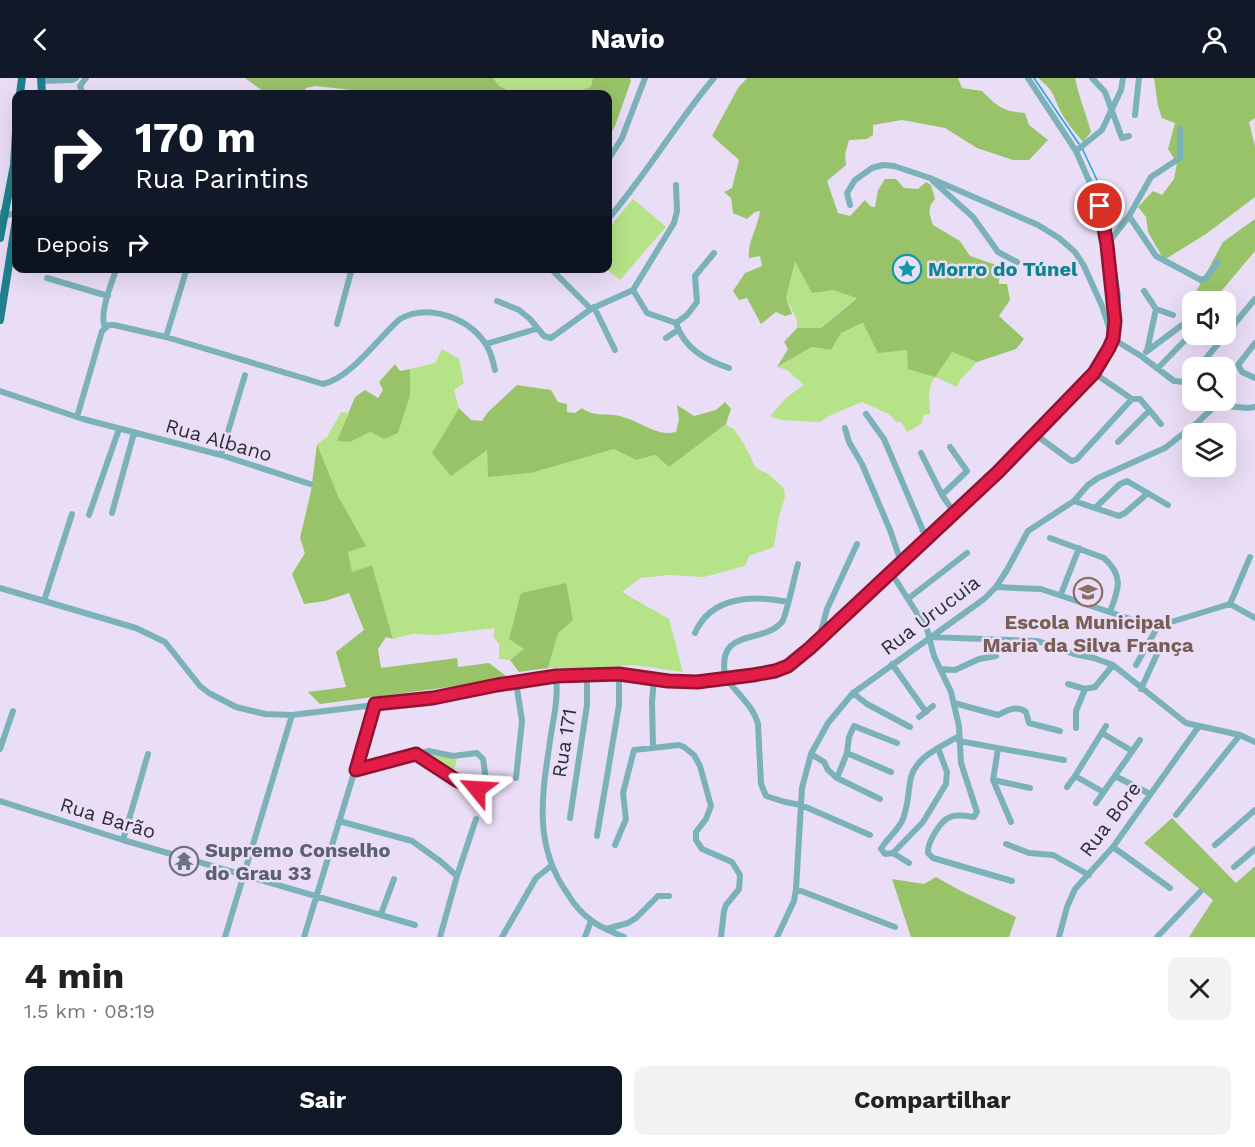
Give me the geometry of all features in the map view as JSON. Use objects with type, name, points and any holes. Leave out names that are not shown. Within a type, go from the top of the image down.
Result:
[{"type":"main road","points":[[0,238],[2,214],[12,173]]},
{"type":"main road","points":[[0,320],[12,266]]},
{"type":"street","points":[[41,80],[76,78]]},
{"type":"street","points":[[612,154],[625,130],[645,78]]},
{"type":"street","points":[[612,214],[714,78]]},
{"type":"street","points":[[0,588],[156,636],[175,652],[200,686],[222,701],[251,712],[292,715],[433,698],[556,676],[619,674],[668,681],[697,682],[753,675],[781,668],[801,656],[902,565],[1035,435],[1094,373],[1106,356],[1113,339],[1114,308],[1100,206],[1076,151],[1028,78]]},
{"type":"street","points":[[1092,78],[1105,92],[1122,138],[1129,136]]},
{"type":"street","points":[[1076,151],[1101,130],[1121,90],[1123,78]]},
{"type":"street","points":[[1135,115],[1139,78]]},
{"type":"street","points":[[1107,245],[1128,216],[1151,177],[1180,159],[1180,129]]},
{"type":"street","points":[[850,205],[847,193],[862,173],[883,165],[894,166],[930,178],[1038,225],[1059,238],[1075,252],[1102,306],[1113,339],[1144,354],[1173,381],[1182,382]]},
{"type":"street","points":[[930,178],[973,218],[992,246],[1017,262]]},
{"type":"street","points":[[497,301],[519,310],[530,319],[543,336],[550,338],[592,308],[633,290],[674,223],[677,211],[676,185]]},
{"type":"street","points":[[1128,216],[1152,251],[1161,260],[1202,280],[1218,262]]},
{"type":"street","points":[[666,338],[697,302],[695,276],[714,253]]},
{"type":"street","points":[[105,328],[103,321],[115,273]]},
{"type":"street","points":[[166,338],[186,273]]},
{"type":"street","points":[[337,324],[351,273]]},
{"type":"street","points":[[555,273],[592,308],[615,350]]},
{"type":"street","points":[[47,278],[108,296]]},
{"type":"street","points":[[633,290],[647,313],[677,327],[692,348],[703,357],[729,368]]},
{"type":"street","points":[[1144,291],[1156,309],[1173,315]]},
{"type":"street","points":[[1236,321],[1255,299]]},
{"type":"street","points":[[1144,354],[1156,309]]},
{"type":"street","points":[[77,417],[102,331],[114,325],[323,384],[359,361],[389,328],[406,315],[421,313],[445,315],[477,333],[486,344],[495,370]]},
{"type":"street","points":[[1144,354],[1182,325]]},
{"type":"street","points":[[486,344],[536,329]]},
{"type":"street","points":[[1158,368],[1182,343]]},
{"type":"street","points":[[1255,343],[1240,361],[1239,369],[1255,378]]},
{"type":"street","points":[[1207,357],[1216,345]]},
{"type":"street","points":[[1094,373],[1132,399],[1140,399],[1161,424]]},
{"type":"street","points":[[221,455],[245,375]]},
{"type":"street","name":"Rua Albano","points":[[0,392],[118,429],[221,455],[310,484]]},
{"type":"street","points":[[1035,435],[1074,461],[1132,399]]},
{"type":"street","name":"Rua Urucuia","points":[[777,937],[794,901],[802,788],[812,754],[828,723],[854,693],[984,599],[996,587],[1007,570],[1028,531],[1074,501],[1088,485],[1098,478],[1164,448],[1216,405],[1247,408],[1255,406]]},
{"type":"street","points":[[1118,442],[1149,411]]},
{"type":"street","points":[[866,414],[884,439],[927,540]]},
{"type":"street","points":[[845,428],[849,442],[862,464],[890,530],[902,565]]},
{"type":"street","points":[[89,515],[118,429]]},
{"type":"street","points":[[112,513],[134,433]]},
{"type":"street","points":[[942,495],[968,469],[950,447]]},
{"type":"street","points":[[921,453],[942,495],[955,514]]},
{"type":"street","points":[[1095,508],[1124,482],[1129,482],[1168,505]]},
{"type":"street","points":[[1074,501],[1122,516],[1148,493]]},
{"type":"street","points":[[44,601],[72,514]]},
{"type":"street","points":[[1050,538],[1104,558],[1116,572],[1119,588],[1110,612]]},
{"type":"street","points":[[819,639],[827,609],[857,544]]},
{"type":"street","points":[[1061,594],[1079,548]]},
{"type":"street","points":[[909,598],[968,553]]},
{"type":"street","points":[[1230,604],[1250,557]]},
{"type":"street","points":[[798,564],[786,614],[781,623],[739,640],[728,648],[724,662],[726,678],[756,714],[759,772],[762,790],[766,796],[801,805],[870,835]]},
{"type":"street","points":[[892,574],[927,629],[934,656],[954,703],[959,726],[961,763],[977,812],[974,817],[956,815],[947,819],[928,847],[928,853],[933,858],[1012,881]]},
{"type":"street","points":[[996,587],[1041,589],[1158,626],[1230,604],[1255,618]]},
{"type":"street","points":[[694,633],[705,616],[718,606],[732,601],[755,598],[788,602]]},
{"type":"street","points":[[1136,664],[1158,626]]},
{"type":"street","points":[[930,637],[1038,641],[1074,654],[1094,658],[1113,665],[1178,719],[1186,723],[1240,735],[1255,742]]},
{"type":"street","points":[[1141,689],[1157,654]]},
{"type":"street","points":[[940,669],[955,670],[979,659],[996,656]]},
{"type":"street","points":[[892,664],[926,712]]},
{"type":"street","points":[[1068,684],[1085,689],[1095,687],[1113,665]]},
{"type":"street","name":"Rua 171","points":[[570,818],[588,705],[587,674]]},
{"type":"street","points":[[597,836],[619,705],[619,674]]},
{"type":"street","points":[[556,676],[555,718],[549,746],[542,808],[542,834],[551,866],[573,903],[591,921],[624,937]]},
{"type":"street","points":[[653,747],[651,722],[654,678]]},
{"type":"street","points":[[516,682],[522,721],[516,778]]},
{"type":"street","points":[[1076,729],[1076,711],[1085,689]]},
{"type":"street","points":[[854,693],[867,704],[910,727]]},
{"type":"street","points":[[954,703],[999,715],[1007,710],[1019,709],[1026,712],[1029,723],[1060,730]]},
{"type":"street","points":[[304,937],[375,704]]},
{"type":"street","points":[[919,717],[933,706]]},
{"type":"street","points":[[0,749],[13,711]]},
{"type":"street","points":[[225,937],[292,715]]},
{"type":"street","points":[[837,778],[847,753],[849,737],[855,726],[897,743]]},
{"type":"street","points":[[1067,787],[1106,726]]},
{"type":"street","name":"Rua Bore","points":[[1059,937],[1067,907],[1075,889],[1113,847],[1199,726]]},
{"type":"street","name":"Rua Bore","points":[[1102,733],[1132,751]]},
{"type":"street","points":[[1176,815],[1240,735]]},
{"type":"street","points":[[938,748],[947,772],[946,784],[923,822],[893,853],[885,854],[881,849],[903,819],[912,775],[920,761],[938,748],[959,739],[998,749],[1064,760]]},
{"type":"street","name":"Rua Bore","points":[[1096,803],[1140,740]]},
{"type":"street","points":[[615,845],[626,819],[623,793],[633,752],[639,748],[679,745],[689,750],[700,766],[711,806],[706,819],[696,832],[696,840],[702,849],[732,862],[740,875],[739,889],[724,911],[721,937]]},
{"type":"street","points":[[998,749],[993,780],[1011,822]]},
{"type":"street","points":[[356,770],[416,754],[429,751],[453,756],[477,753],[483,759],[488,786],[483,790],[477,789],[456,780],[416,754]]},
{"type":"street","points":[[847,753],[891,772]]},
{"type":"street","points":[[123,840],[148,754]]},
{"type":"street","points":[[812,754],[824,762],[828,770],[837,778],[880,800]]},
{"type":"street","name":"Rua Bore","points":[[1075,776],[1103,792]]},
{"type":"street","points":[[1115,776],[1150,794]]},
{"type":"street","points":[[993,780],[1030,788]]},
{"type":"street","name":"Rua Barão","points":[[0,801],[123,840],[415,925]]},
{"type":"street","points":[[1215,845],[1255,810]]},
{"type":"street","points":[[440,937],[476,819]]},
{"type":"street","points":[[339,820],[412,841],[457,876]]},
{"type":"street","points":[[1006,844],[1029,853],[1053,855],[1089,875]]},
{"type":"street","points":[[1113,847],[1170,888]]},
{"type":"street","points":[[1234,867],[1255,849]]},
{"type":"street","points":[[893,853],[909,863]]},
{"type":"street","points":[[502,937],[536,878],[551,866]]},
{"type":"street","points":[[381,914],[394,879]]},
{"type":"street","points":[[796,889],[895,927]]},
{"type":"street","points":[[1157,937],[1200,892]]},
{"type":"street","points":[[606,929],[636,918],[658,896],[669,896]]},
{"type":"street","points":[[585,937],[591,921]]},
{"type":"green space","points":[[245,78],[493,78],[499,86],[507,90],[352,90],[315,86],[305,90],[262,90]]},
{"type":"green space","points":[[493,78],[593,78],[592,87],[583,90],[507,90],[498,86]]},
{"type":"green space","points":[[593,78],[630,78],[631,81],[612,132],[612,90],[582,90],[591,87]]},
{"type":"green space","points":[[747,78],[958,78],[962,88],[982,91],[1001,107],[1025,113],[1029,125],[1048,140],[1029,160],[1013,160],[977,148],[945,128],[902,120],[873,125],[873,135],[867,139],[849,140],[845,154],[846,165],[827,181],[838,213],[850,216],[865,200],[870,206],[875,207],[878,190],[885,179],[896,179],[904,188],[918,189],[926,182],[931,185],[935,199],[930,211],[933,225],[960,241],[970,256],[1000,265],[999,284],[1007,284],[1010,300],[999,316],[1024,339],[1016,349],[977,362],[952,352],[935,377],[908,369],[907,350],[878,353],[863,323],[841,333],[831,350],[812,347],[777,367],[788,349],[784,342],[797,328],[821,328],[857,298],[833,290],[812,293],[795,261],[786,298],[792,314],[785,316],[776,312],[761,324],[747,298],[739,300],[733,291],[745,273],[762,266],[760,256],[749,258],[760,211],[747,219],[733,213],[731,198],[724,192],[732,188],[739,160],[712,136],[738,88]]},
{"type":"green space","points":[[1038,78],[1075,78],[1091,132],[1083,142],[1060,110],[1050,89]]},
{"type":"green space","points":[[1154,78],[1255,78],[1255,118],[1249,122],[1255,146],[1255,197],[1206,234],[1164,260],[1148,232],[1146,217],[1138,207],[1153,191],[1162,195],[1174,179],[1177,163],[1168,149],[1175,123],[1162,118]]},
{"type":"green space","points":[[633,199],[666,227],[620,280],[611,273],[612,224]]},
{"type":"green space","points":[[1255,219],[1255,251],[1221,291],[1196,291],[1223,242]]},
{"type":"green space","points":[[795,260],[833,290],[857,297],[821,328],[797,328],[797,320],[786,298]]},
{"type":"green space","points":[[864,323],[908,350],[952,352],[977,362],[961,379],[957,387],[935,377],[929,391],[930,414],[924,415],[921,424],[907,432],[901,422],[896,422],[889,414],[862,402],[820,422],[781,420],[770,416],[787,397],[804,385],[787,370],[777,367],[813,347],[831,350],[841,333]]},
{"type":"green space","points":[[442,349],[459,359],[464,383],[454,390],[459,408],[432,453],[487,450],[488,477],[531,473],[614,449],[636,460],[655,455],[669,467],[726,424],[734,429],[756,468],[768,474],[784,488],[785,497],[778,520],[774,547],[749,556],[745,566],[704,577],[669,575],[640,578],[622,592],[669,619],[683,672],[633,665],[548,668],[558,633],[524,649],[510,660],[499,659],[499,644],[493,636],[495,628],[436,635],[413,634],[393,639],[372,565],[352,573],[348,552],[365,546],[338,496],[317,444],[327,437],[341,412],[348,413],[338,440],[350,442],[370,432],[384,439],[410,395],[410,369],[435,363]]},
{"type":"green space","points":[[395,364],[400,371],[410,369],[410,395],[398,433],[384,439],[370,432],[350,442],[337,441],[355,397],[365,390],[378,398],[383,390],[379,382]]},
{"type":"green space","points":[[517,385],[551,390],[558,402],[567,404],[567,412],[575,413],[582,408],[592,413],[630,419],[649,428],[669,433],[676,432],[679,419],[677,405],[694,416],[716,410],[725,402],[731,409],[726,424],[669,467],[655,455],[636,460],[614,449],[531,473],[488,477],[487,450],[451,476],[432,453],[459,408],[471,420],[482,421],[487,413]]},
{"type":"green space","points":[[317,444],[338,496],[366,546],[348,552],[352,572],[372,565],[393,639],[386,637],[378,649],[381,668],[457,658],[458,667],[489,663],[510,679],[320,704],[308,692],[346,687],[336,652],[364,630],[349,593],[325,601],[304,604],[292,574],[305,553],[300,538],[311,491]]},
{"type":"green space","points":[[566,583],[573,620],[558,633],[548,668],[519,672],[510,660],[524,649],[509,639],[521,593]]},
{"type":"green space","points":[[430,755],[457,759],[453,774],[429,759]]},
{"type":"green space","points":[[1172,818],[1236,883],[1255,866],[1255,937],[1189,937],[1213,900],[1144,843]]},
{"type":"green space","points":[[936,877],[1016,917],[1009,937],[911,937],[892,879],[924,884]]},
{"type":"waterway","points":[[1034,78],[1079,144]]},
{"type":"waterway","points":[[1082,148],[1104,195],[1111,237]]},
{"type":"waterway","points":[[1112,242],[1120,295],[1118,338]]},
{"type":"place","name":"Morro do Túnel","points":[[907,269]]},
{"type":"place","name":"Escola Municipal Maria da Silva França","points":[[1088,592]]},
{"type":"place","name":"Supremo Conselho do Grau 33","points":[[184,861]]},
{"type":"route","points":[[477,789],[456,780],[416,754],[356,770],[375,704],[433,698],[556,676],[619,674],[668,681],[697,682],[753,675],[788,666],[892,574],[965,504],[1035,435],[1101,364],[1113,339],[1115,321],[1107,245],[1100,206]]}]
